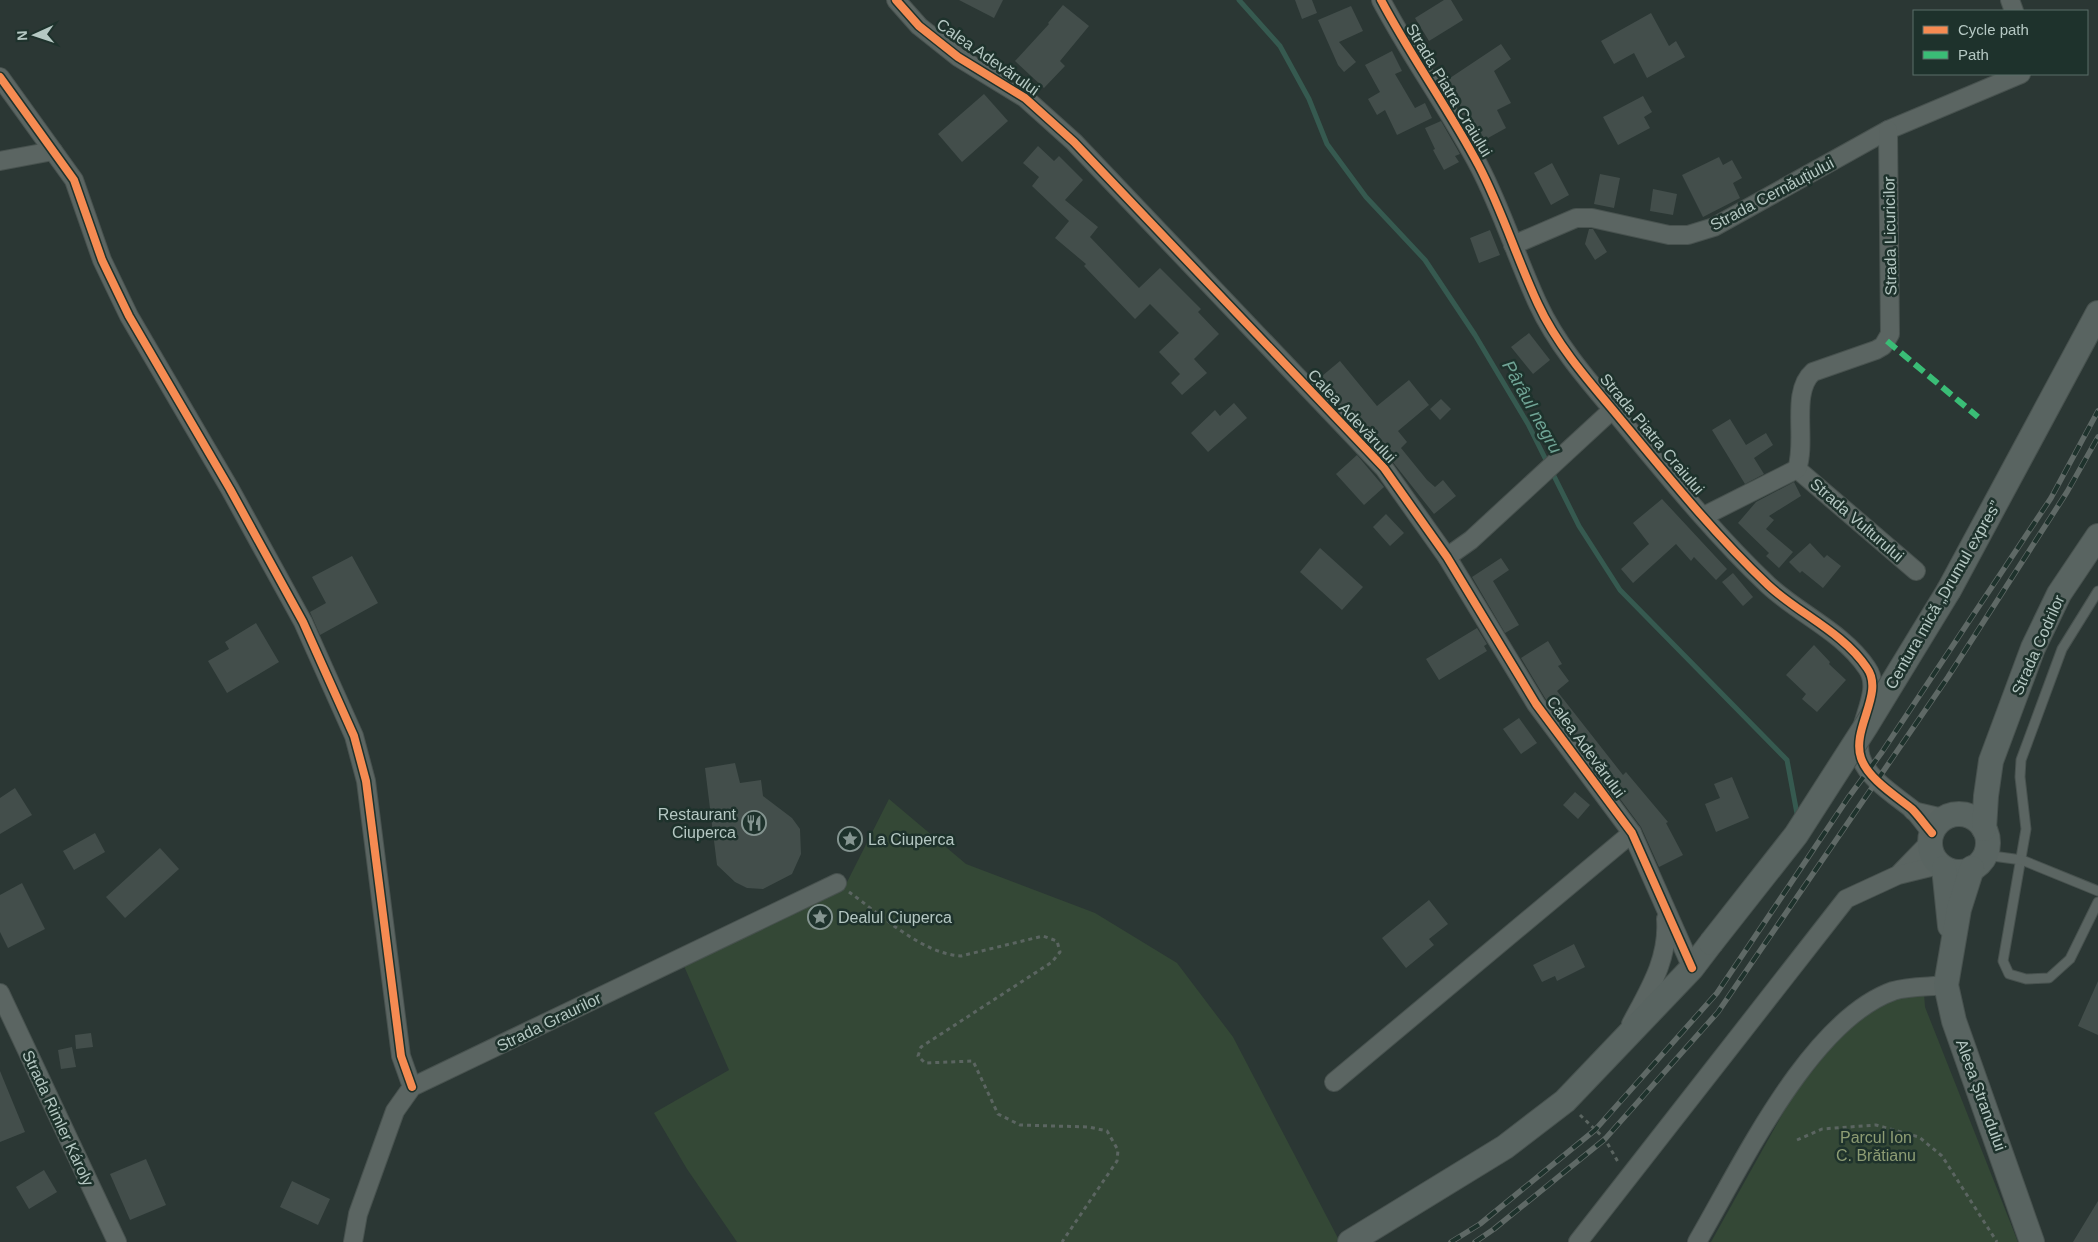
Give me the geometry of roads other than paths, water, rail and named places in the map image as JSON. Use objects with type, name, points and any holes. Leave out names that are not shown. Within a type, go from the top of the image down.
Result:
[{"type":"main road","name":"Centura mică „Drumul expres”","points":[[1350,1242],[1505,1147],[1565,1101],[1624,1037],[1692,968],[1796,835],[1866,726],[1949,590],[2098,313]]},
{"type":"main road","name":"Strada Codrilor","points":[[1984,829],[1991,762],[2034,648],[2059,594],[2097,541]]},
{"type":"main road","name":"Strada Codrilor","points":[[1939,827],[1991,762]]},
{"type":"main road","points":[[1972,816],[1984,829],[1988,846],[1979,862],[1964,871],[1942,866],[1932,851],[1939,827],[1972,816]]},
{"type":"main road","name":"Aleea Ștrandului","points":[[1979,862],[1959,909],[1951,945],[1946,985],[1954,1021],[2032,1242]]},
{"type":"main road","name":"Aleea Ștrandului","points":[[1942,866],[1951,945]]},
{"type":"street","name":"Calea Adevărului","points":[[896,0],[919,26],[958,57],[1025,98],[1074,142],[1384,468],[1447,557],[1536,704],[1632,833],[1692,968]]},
{"type":"street","name":"Strada Piatra Craiului","points":[[1381,0],[1399,34],[1479,166],[1539,306],[1567,354],[1612,410],[1704,516],[1770,586],[1853,650],[1870,671],[1873,689],[1863,720],[1859,750],[1862,761],[1886,790],[1913,811],[1939,827]]},
{"type":"street","name":"Strada Cernăuțiului","points":[[1513,245],[1576,218],[1592,218],[1669,235],[1688,235],[1706,230],[1888,130],[2019,75]]},
{"type":"street","points":[[0,77],[74,180],[102,260],[129,316],[230,489],[303,622],[354,736],[366,782],[400,1056],[412,1087]]},
{"type":"street","name":"Strada Licuricilor","points":[[1797,469],[1801,452],[1802,392],[1807,377],[1813,372],[1876,350],[1887,341],[1890,334],[1888,130]]},
{"type":"street","points":[[0,161],[53,152]]},
{"type":"street","points":[[1447,557],[1471,540],[1581,441],[1612,410]]},
{"type":"street","points":[[1704,516],[1797,469]]},
{"type":"street","name":"Strada Vulturului","points":[[1797,469],[1916,571]]},
{"type":"street","points":[[1898,875],[1939,827]]},
{"type":"street","points":[[1334,1082],[1632,833]]},
{"type":"street","points":[[1578,1242],[1846,898],[1898,875],[1942,866]]},
{"type":"street","name":"Strada Graurilor","points":[[353,1242],[358,1214],[395,1111],[412,1087],[837,883]]},
{"type":"street","points":[[1624,1037],[1660,968],[1668,936],[1666,908]]},
{"type":"street","points":[[1697,1242],[1783,1094],[1837,1027],[1877,999],[1895,990],[1946,985]]},
{"type":"street","name":"Strada Rimler Károly","points":[[0,993],[116,1242]]},
{"type":"lane","points":[[2098,591],[2062,649],[2021,760],[2020,777],[2026,829],[2003,961],[2009,974],[2026,979],[2049,978],[2070,959],[2098,902]]},
{"type":"lane","points":[[1979,862],[2022,860],[2098,891]]},
{"type":"waterway","name":"Pârâul negru","points":[[1239,0],[1280,46],[1309,99],[1327,144],[1366,197],[1425,260],[1475,335],[1528,424],[1579,526],[1620,590],[1787,760],[1798,819]]},
{"type":"railway","points":[[1451,1242],[1480,1224],[1595,1130],[1717,993],[1848,798],[1882,752],[2051,498],[2098,411]]},
{"type":"railway","points":[[1475,1242],[1494,1229],[1605,1139],[1718,1012],[1948,677],[2067,492],[2098,437]]},
{"type":"place","name":"Restaurant Ciuperca","points":[[754,823]]},
{"type":"place","name":"La Ciuperca","points":[[850,839]]},
{"type":"place","name":"Dealul Ciuperca","points":[[820,917]]},
{"type":"park label","name":"Parcul Ion C. Brătianu","points":[[1876,1146]]}]
